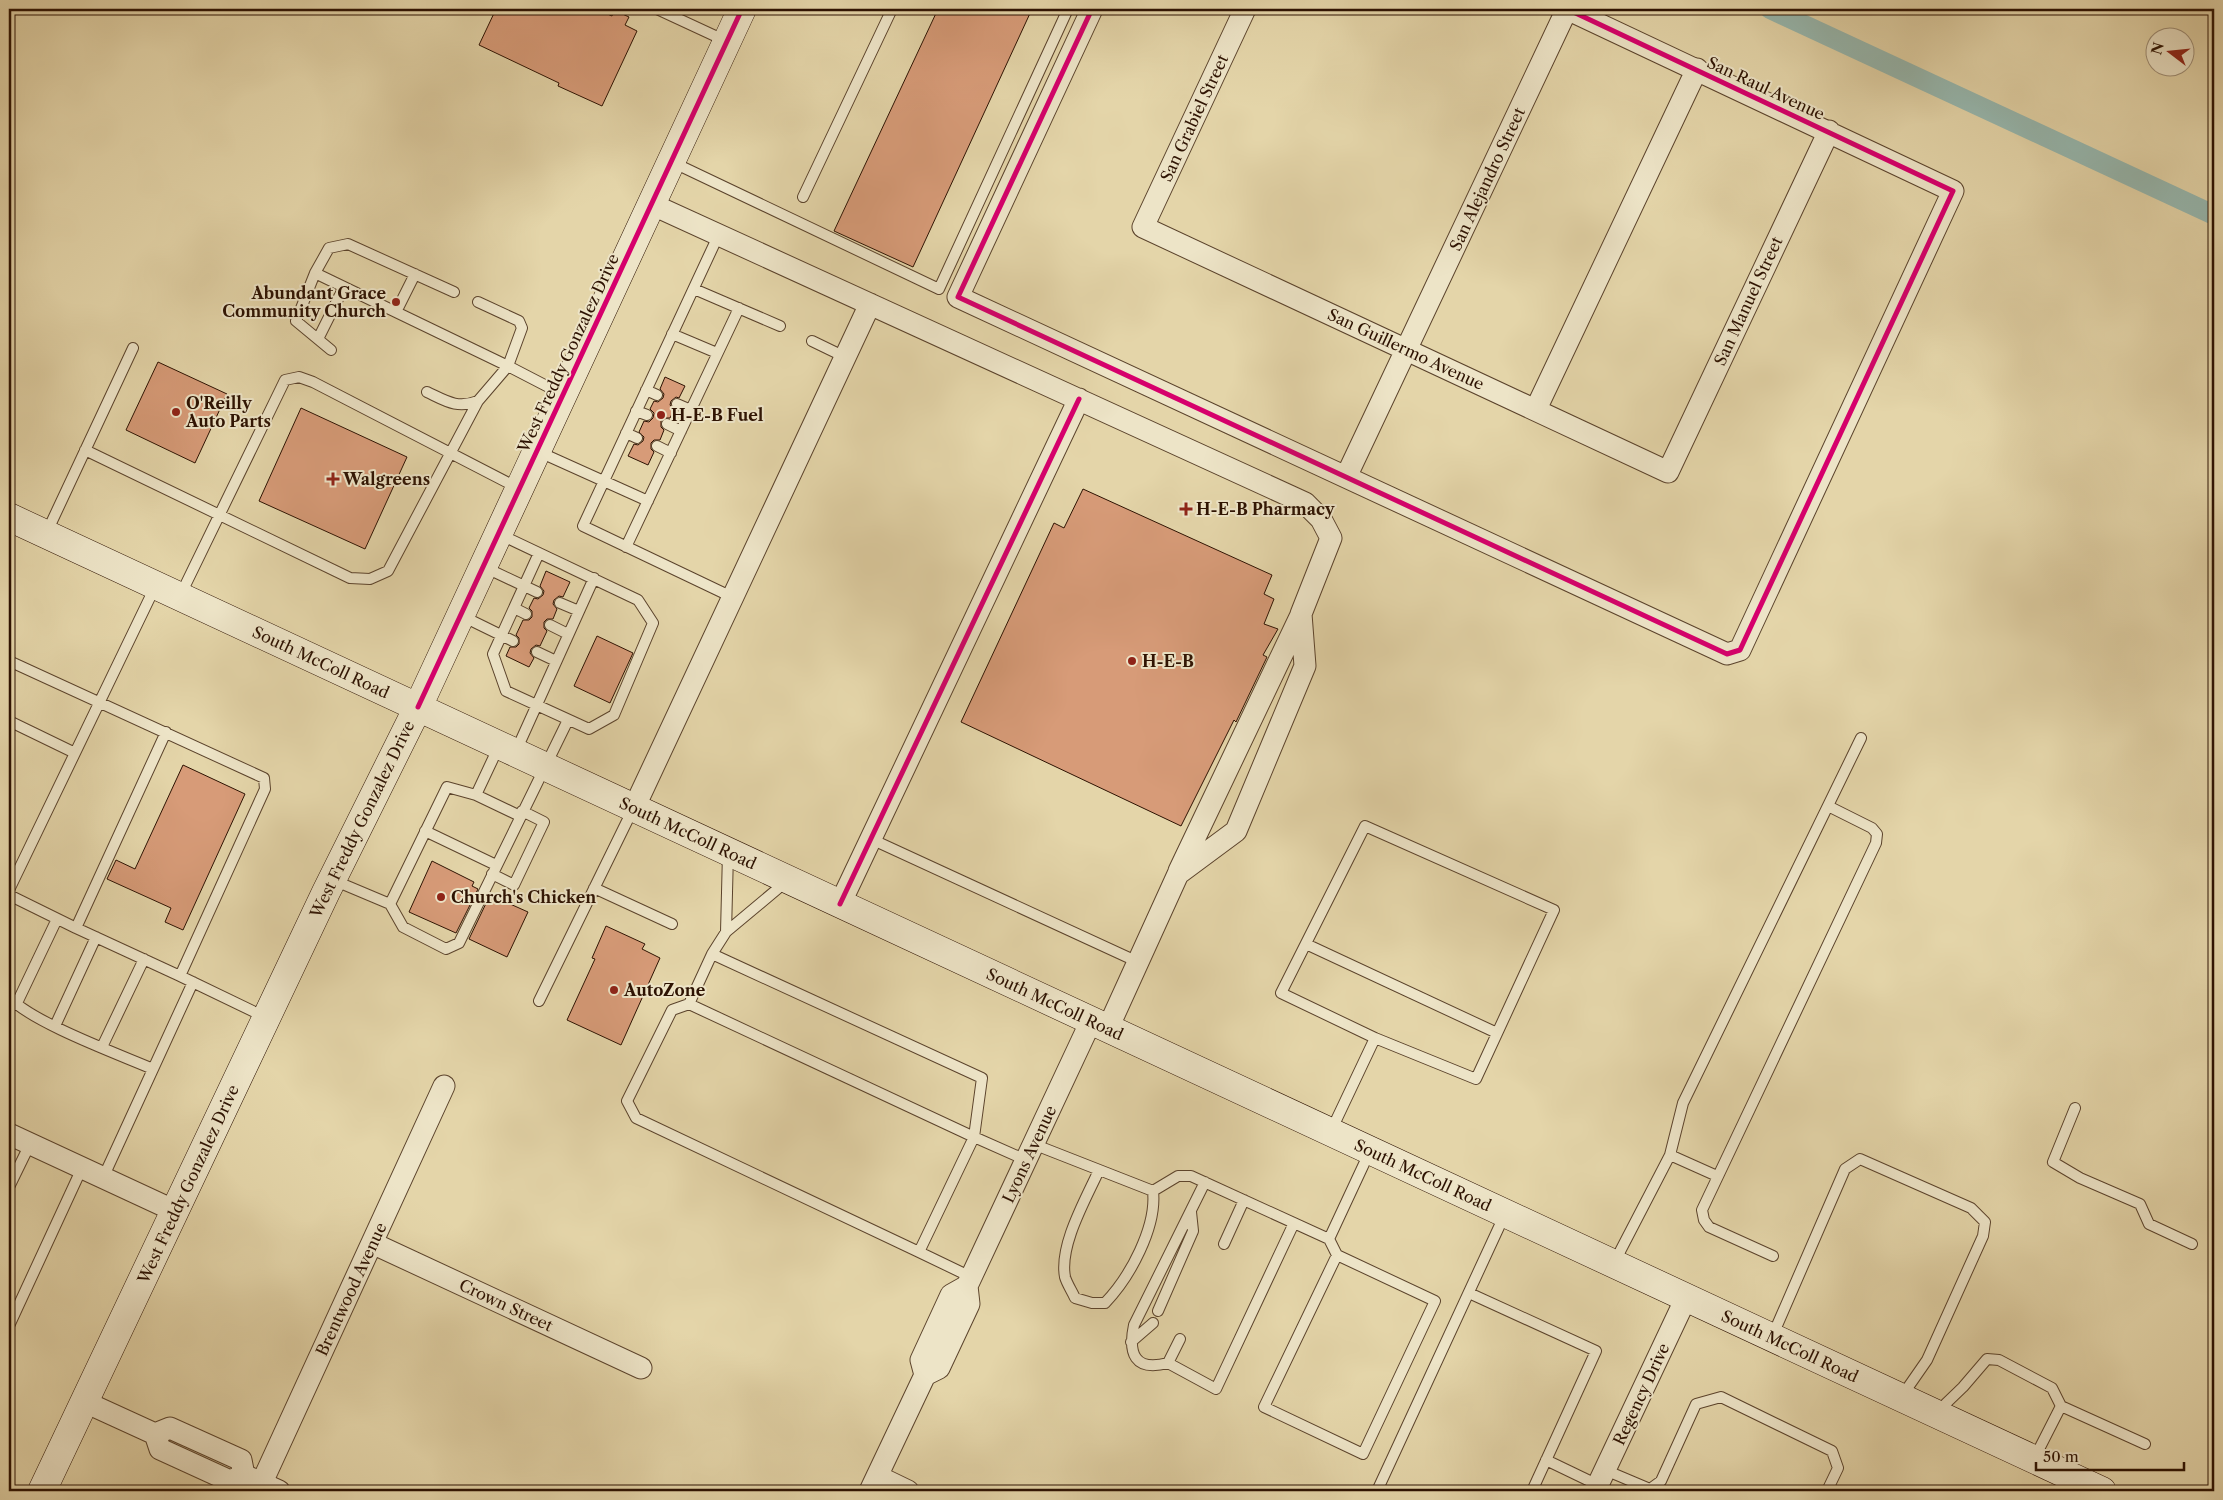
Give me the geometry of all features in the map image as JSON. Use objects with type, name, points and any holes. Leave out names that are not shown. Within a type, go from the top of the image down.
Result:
[{"type":"main road","name":"West Freddy Gonzalez Drive","points":[[42,1491],[266,1017],[418,707],[742,9]]},
{"type":"main road","name":"South McColl Road","points":[[9,518],[2102,1491]]},
{"type":"street","points":[[1092,9],[958,298],[1346,477]]},
{"type":"street","name":"San Grabiel Street","points":[[1143,227],[1245,9]]},
{"type":"street","name":"San Raul Avenue","points":[[1346,477],[1726,654],[1740,650],[1953,191],[1567,9]]},
{"type":"street","name":"San Alejandro Street","points":[[1346,477],[1567,9]]},
{"type":"street","points":[[1536,410],[1697,69]]},
{"type":"street","name":"San Manuel Street","points":[[1668,472],[1829,131]]},
{"type":"street","name":"Lyons Avenue","points":[[651,204],[1304,503],[1321,519],[1331,538],[1301,614],[1138,962],[1099,1025],[1030,1152],[969,1282],[951,1295],[921,1360],[924,1375],[873,1484]]},
{"type":"street","name":"San Guillermo Avenue","points":[[1143,227],[1668,472]]},
{"type":"street","points":[[634,808],[870,304]]},
{"type":"street","points":[[840,904],[1079,399]]},
{"type":"street","points":[[1178,874],[1236,831],[1305,666],[1301,614]]},
{"type":"street","name":"Brentwood Avenue","points":[[261,1485],[444,1086]]},
{"type":"street","points":[[9,1134],[175,1211]]},
{"type":"street","name":"Crown Street","points":[[372,1243],[641,1368]]},
{"type":"street","name":"Regency Drive","points":[[1599,1482],[1686,1298]]},
{"type":"street","points":[[84,1402],[155,1434],[160,1449],[230,1482],[261,1485]]},
{"type":"street","points":[[873,1484],[908,1491]]},
{"type":"lane","points":[[657,9],[668,11],[727,42]]},
{"type":"lane","points":[[803,197],[892,9]]},
{"type":"lane","points":[[939,288],[1068,9]]},
{"type":"lane","points":[[671,162],[958,298]]},
{"type":"lane","points":[[719,234],[583,526],[732,597]]},
{"type":"lane","points":[[331,350],[296,321],[316,273],[330,248],[348,244],[454,292]]},
{"type":"lane","points":[[316,273],[563,394]]},
{"type":"lane","points":[[396,312],[415,274]]},
{"type":"lane","points":[[318,339],[344,287]]},
{"type":"lane","points":[[694,288],[780,326]]},
{"type":"lane","points":[[85,450],[350,578],[370,579],[388,571],[478,401],[508,366],[522,328],[520,321],[478,302]]},
{"type":"lane","points":[[626,547],[739,308]]},
{"type":"lane","points":[[672,334],[717,354]]},
{"type":"lane","points":[[812,341],[845,357]]},
{"type":"lane","points":[[46,535],[133,348]]},
{"type":"lane","points":[[9,890],[100,702],[168,591],[220,515],[285,380],[299,377],[313,382],[519,489]]},
{"type":"lane","points":[[646,390],[657,395]]},
{"type":"lane","points":[[427,392],[451,403],[467,406],[478,401]]},
{"type":"lane","points":[[676,404],[691,410]]},
{"type":"lane","points":[[636,411],[647,415]]},
{"type":"lane","points":[[667,424],[681,431]]},
{"type":"lane","points":[[626,433],[636,438]]},
{"type":"lane","points":[[657,446],[671,453]]},
{"type":"lane","points":[[536,450],[648,501]]},
{"type":"lane","points":[[498,534],[594,578],[638,600],[653,623],[614,715],[589,729],[506,691],[493,654],[539,553]]},
{"type":"lane","points":[[483,567],[537,592]]},
{"type":"lane","points":[[476,795],[536,706],[594,578]]},
{"type":"lane","points":[[560,603],[579,611]]},
{"type":"lane","points":[[514,608],[526,614]]},
{"type":"lane","points":[[460,615],[513,641]]},
{"type":"lane","points":[[550,625],[568,634]]},
{"type":"lane","points":[[537,652],[556,661]]},
{"type":"lane","points":[[9,661],[258,774],[265,782],[265,789],[180,976]]},
{"type":"lane","points":[[9,720],[75,752]]},
{"type":"lane","points":[[332,880],[390,904],[403,927],[446,949],[459,943],[568,720]]},
{"type":"lane","points":[[76,928],[166,732]]},
{"type":"lane","points":[[1614,1264],[1670,1155],[1683,1103],[1862,738]]},
{"type":"lane","points":[[390,904],[447,787],[476,795],[544,822],[514,885],[492,874]]},
{"type":"lane","points":[[1773,1256],[1709,1227],[1704,1220],[1702,1210],[1876,843],[1877,834],[1872,828],[1828,806]]},
{"type":"lane","points":[[539,1001],[634,808]]},
{"type":"lane","points":[[1365,826],[1554,910],[1497,1033],[1476,1079],[1375,1038],[1281,993],[1365,826]]},
{"type":"lane","points":[[425,831],[496,864]]},
{"type":"lane","points":[[871,839],[1138,962]]},
{"type":"lane","points":[[726,932],[728,851]]},
{"type":"lane","points":[[689,1004],[712,954],[726,932],[788,880]]},
{"type":"lane","points":[[594,888],[672,924]]},
{"type":"lane","points":[[9,895],[266,1017]]},
{"type":"lane","points":[[16,1005],[57,919]]},
{"type":"lane","points":[[55,1026],[96,937]]},
{"type":"lane","points":[[1306,944],[1497,1033]]},
{"type":"lane","points":[[712,954],[982,1078],[974,1137],[919,1252]]},
{"type":"lane","points":[[102,1047],[144,959]]},
{"type":"lane","points":[[103,1178],[193,982]]},
{"type":"lane","points":[[9,996],[16,1005],[55,1026],[153,1069]]},
{"type":"lane","points":[[969,1282],[919,1252],[636,1118],[627,1102],[672,1010],[689,1004],[974,1137],[1098,1170],[1153,1191]]},
{"type":"lane","points":[[1330,1132],[1375,1038]]},
{"type":"lane","points":[[2075,1108],[2053,1162],[2080,1178],[2140,1204],[2149,1224],[2192,1244]]},
{"type":"lane","points":[[9,1187],[30,1144]]},
{"type":"lane","points":[[1329,1239],[1370,1150]]},
{"type":"lane","points":[[1670,1155],[1717,1176]]},
{"type":"lane","points":[[1772,1338],[1845,1169],[1860,1159],[1971,1208],[1985,1222],[1983,1236],[1927,1360],[1901,1398]]},
{"type":"lane","points":[[9,1326],[82,1168]]},
{"type":"lane","points":[[1098,1170],[1069,1240],[1066,1255],[1066,1278],[1075,1298],[1092,1303],[1105,1303],[1116,1291],[1151,1224],[1154,1205],[1153,1191]]},
{"type":"lane","points":[[1153,1191],[1178,1176],[1191,1176],[1329,1239],[1337,1255],[1435,1302],[1363,1454],[1264,1407],[1337,1255]]},
{"type":"lane","points":[[1205,1182],[1134,1324],[1130,1342],[1132,1354],[1141,1362],[1156,1366],[1168,1363],[1216,1388],[1294,1223]]},
{"type":"lane","points":[[1224,1244],[1244,1200]]},
{"type":"lane","points":[[1158,1311],[1193,1231],[1191,1210]]},
{"type":"lane","points":[[1376,1491],[1505,1213]]},
{"type":"lane","points":[[1469,1292],[1596,1350],[1532,1491]]},
{"type":"lane","points":[[1130,1342],[1152,1323]]},
{"type":"lane","points":[[1168,1363],[1180,1339]]},
{"type":"lane","points":[[1935,1414],[1963,1387],[1987,1358],[1999,1360],[2052,1388],[2061,1406],[2145,1444]]},
{"type":"lane","points":[[1546,1460],[1599,1482],[1650,1489],[1661,1480],[1696,1404],[1721,1397],[1832,1451],[1838,1468],[1826,1491]]},
{"type":"lane","points":[[2034,1459],[2061,1406]]},
{"type":"building","points":[[496,9],[596,9],[612,16],[614,10],[629,17],[625,25],[637,31],[602,106],[558,86],[559,83],[479,45]]},
{"type":"building","points":[[938,9],[1032,9],[913,267],[834,231]]},
{"type":"building","name":"O'Reilly Auto Parts","points":[[158,362],[227,394],[195,463],[126,430]]},
{"type":"building","points":[[665,377],[685,386],[679,398],[676,397],[671,401],[670,405],[674,410],[670,418],[664,418],[661,421],[661,427],[664,430],[660,440],[654,440],[651,443],[651,449],[654,452],[648,465],[628,456],[634,444],[638,445],[643,441],[644,437],[639,432],[644,421],[649,422],[653,418],[654,413],[650,409],[654,401],[658,402],[663,398],[664,394],[660,389]]},
{"type":"building","name":"Walgreens","points":[[301,408],[407,457],[365,549],[259,501]]},
{"type":"building","name":"H-E-B","points":[[1083,489],[1272,575],[1264,594],[1274,599],[1264,624],[1278,629],[1263,655],[1267,657],[1236,722],[1234,720],[1181,826],[961,722],[1054,523],[1064,528]]},
{"type":"building","points":[[546,571],[570,582],[563,597],[559,596],[554,600],[553,604],[557,609],[553,619],[547,619],[544,622],[544,628],[547,631],[540,646],[536,645],[531,649],[530,653],[534,658],[529,667],[506,656],[510,647],[516,647],[519,644],[519,638],[516,635],[523,620],[529,620],[532,617],[532,611],[529,608],[534,598],[538,599],[543,595],[544,591],[540,586]]},
{"type":"building","points":[[597,636],[633,653],[610,703],[574,686]]},
{"type":"building","points":[[183,765],[245,794],[183,930],[165,922],[171,908],[107,879],[116,860],[135,869]]},
{"type":"building","name":"Church's Chicken","points":[[432,861],[474,882],[472,886],[478,889],[456,933],[409,912]]},
{"type":"building","points":[[490,895],[528,912],[507,957],[469,939]]},
{"type":"building","name":"AutoZone","points":[[606,926],[645,944],[642,949],[660,958],[621,1045],[567,1020],[595,959],[592,958]]},
{"type":"waterway","points":[[1770,9],[2214,215]]},
{"type":"cycle path","points":[[418,707],[742,9]]},
{"type":"cycle path","points":[[1092,9],[958,297],[1727,654],[1740,650],[1953,191],[1567,9]]},
{"type":"cycle path","points":[[840,904],[1079,399]]},
{"type":"place","name":"Abundant Grace Community Church","points":[[396,302]]},
{"type":"place","name":"O'Reilly Auto Parts","points":[[176,412]]},
{"type":"place","name":"H-E-B Fuel","points":[[661,415]]},
{"type":"place","name":"Walgreens","points":[[333,479]]},
{"type":"place","name":"H-E-B Pharmacy","points":[[1186,509]]},
{"type":"place","name":"H-E-B","points":[[1132,661]]},
{"type":"place","name":"Church's Chicken","points":[[441,897]]},
{"type":"place","name":"AutoZone","points":[[614,990]]}]
